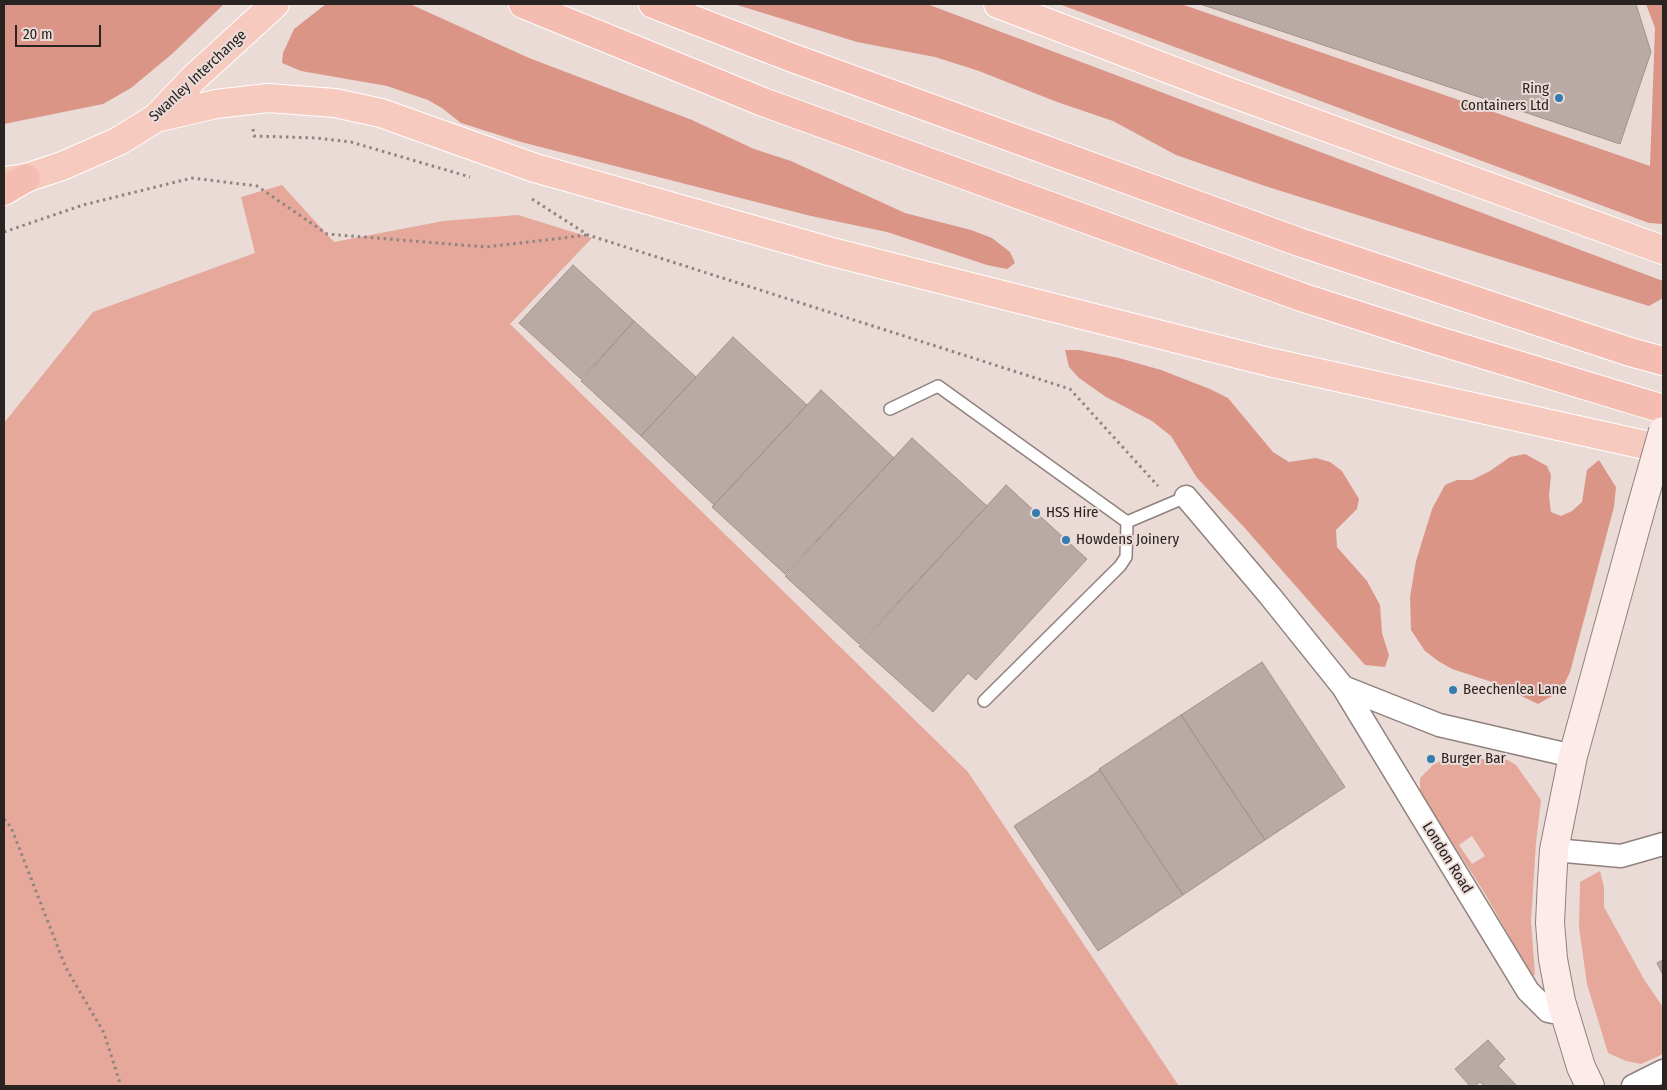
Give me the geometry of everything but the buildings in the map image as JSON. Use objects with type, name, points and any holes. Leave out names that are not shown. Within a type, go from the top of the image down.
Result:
[{"type":"highway","name":"Swanley Interchange","points":[[11,183],[62,166],[119,141],[156,118],[195,77],[275,4]]},
{"type":"highway","points":[[523,4],[763,102],[1304,298],[1663,409]]},
{"type":"highway","points":[[654,4],[790,58],[1299,242],[1630,352],[1663,361]]},
{"type":"highway","points":[[998,4],[1240,96],[1663,250]]},
{"type":"highway","points":[[156,118],[216,104],[249,99],[304,99],[335,102],[381,112],[535,168],[832,252],[1269,362],[1663,450]]},
{"type":"main road","points":[[1590,1086],[1564,1014],[1553,959],[1550,923],[1554,850],[1573,756],[1663,430]]},
{"type":"street","name":"London Road","points":[[1186,498],[1270,596],[1343,686],[1528,991],[1548,1011],[1564,1014]]},
{"type":"street","name":"London Road","points":[[1343,686],[1439,724],[1573,756]]},
{"type":"street","points":[[1554,850],[1621,856],[1663,844]]},
{"type":"street","points":[[1633,1086],[1663,1071]]},
{"type":"lane","points":[[890,409],[938,386],[1126,522]]},
{"type":"lane","points":[[1126,522],[1186,498]]},
{"type":"lane","points":[[984,701],[1120,566],[1126,557],[1126,522]]},
{"type":"path","points":[[249,99],[254,136],[317,138],[352,142],[474,179]]},
{"type":"path","points":[[4,232],[83,205],[192,178],[257,186],[327,234],[486,247],[588,235]]},
{"type":"path","points":[[528,196],[588,235],[1070,389],[1164,492],[1186,498]]},
{"type":"path","points":[[4,819],[11,827],[66,968],[104,1034],[121,1086]]},
{"type":"shaded area","points":[[4,4],[224,4],[172,54],[131,88],[103,104],[4,124]]},
{"type":"shaded area","points":[[326,4],[410,4],[529,58],[692,120],[754,149],[791,161],[905,213],[971,230],[992,238],[1010,252],[1015,263],[1007,269],[987,265],[887,232],[811,216],[521,142],[461,123],[428,100],[387,86],[301,71],[282,63],[283,53],[294,29]]},
{"type":"shaded area","points":[[734,4],[927,4],[1663,281],[1663,298],[1649,306],[1265,186],[1176,155],[1113,121],[1057,102],[979,71],[935,57],[857,42]]},
{"type":"shaded area","points":[[1059,4],[1181,4],[1650,166],[1655,28],[1646,4],[1663,4],[1663,224],[1649,223]]},
{"type":"shaded area","points":[[282,185],[334,242],[443,221],[518,215],[592,238],[510,324],[968,772],[1179,1086],[4,1086],[4,423],[93,312],[255,253],[241,197]]},
{"type":"shaded area","points":[[1065,350],[1079,350],[1119,358],[1161,370],[1210,389],[1228,398],[1273,452],[1289,462],[1316,458],[1330,462],[1342,471],[1359,499],[1357,509],[1336,530],[1337,547],[1367,581],[1380,605],[1382,633],[1389,655],[1385,667],[1365,665],[1243,526],[1197,478],[1171,436],[1152,421],[1106,397],[1079,378],[1069,367]]},
{"type":"shaded area","points":[[1525,454],[1547,466],[1551,475],[1549,496],[1551,512],[1561,516],[1572,511],[1582,502],[1587,470],[1599,460],[1616,487],[1614,507],[1570,672],[1561,691],[1538,704],[1492,682],[1452,669],[1438,661],[1425,651],[1411,630],[1410,597],[1416,561],[1432,509],[1445,485],[1457,480],[1472,480],[1490,471],[1510,457]]},
{"type":"shaded area","points":[[1454,758],[1508,760],[1516,765],[1541,800],[1536,842],[1531,921],[1535,975],[1532,976],[1484,892],[1420,792],[1420,778],[1433,765],[1442,760]],"holes":[[[1472,836],[1485,856],[1472,864],[1459,845]]]},
{"type":"shaded area","points":[[1600,871],[1604,887],[1604,907],[1645,981],[1663,1007],[1663,1054],[1641,1064],[1626,1061],[1608,1053],[1587,984],[1579,927],[1580,882]]},
{"type":"place","name":"Ring Containers Ltd","points":[[1559,98]]},
{"type":"place","name":"HSS Hire","points":[[1036,513]]},
{"type":"place","name":"Howdens Joinery","points":[[1066,540]]},
{"type":"place","name":"Beechenlea Lane","points":[[1453,690]]},
{"type":"place","name":"Burger Bar","points":[[1431,759]]}]
